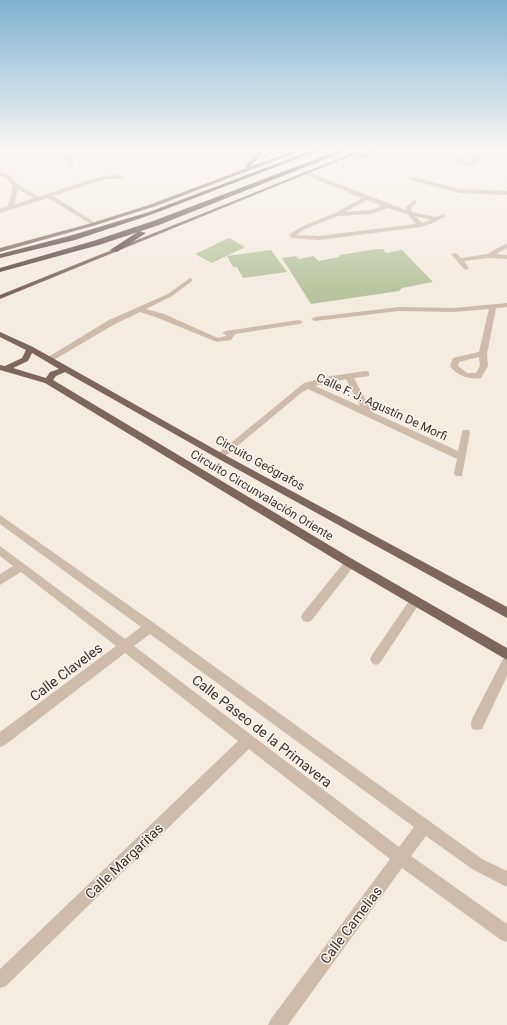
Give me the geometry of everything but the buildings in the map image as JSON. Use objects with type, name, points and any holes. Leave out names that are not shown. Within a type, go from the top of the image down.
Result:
[{"type":"highway","points":[[0,256],[72,238],[151,213],[191,198]]},
{"type":"highway","points":[[0,263],[153,219],[208,198]]},
{"type":"highway","points":[[114,250],[138,235],[222,198]]},
{"type":"highway","points":[[0,270],[96,243],[222,198]]},
{"type":"main road","points":[[0,250],[94,224],[172,198]]},
{"type":"main road","points":[[0,297],[243,198]]},
{"type":"main road","name":"Circuito Geógrafos","points":[[0,334],[49,359],[220,456],[507,613]]},
{"type":"main road","points":[[3,368],[25,359],[30,349]]},
{"type":"main road","name":"Circuito Circunvalación Oriente","points":[[3,368],[48,381],[350,563],[507,654]]},
{"type":"main road","points":[[48,381],[53,374],[65,369]]},
{"type":"street","points":[[11,207],[13,198]]},
{"type":"street","points":[[0,211],[43,198]]},
{"type":"street","points":[[52,198],[94,224]]},
{"type":"street","points":[[366,198],[409,213],[440,217],[421,225],[307,239],[293,237],[292,235],[303,228],[337,214],[366,198]]},
{"type":"street","points":[[414,202],[408,208],[409,213],[421,225]]},
{"type":"street","points":[[337,214],[372,212],[387,206]]},
{"type":"street","points":[[0,208],[11,207]]},
{"type":"street","points":[[489,256],[507,245]]},
{"type":"street","points":[[454,254],[466,268]]},
{"type":"street","points":[[459,260],[489,256],[507,257]]},
{"type":"street","points":[[49,359],[94,331],[170,295],[190,280]]},
{"type":"street","points":[[159,301],[161,316]]},
{"type":"street","points":[[315,319],[399,308],[454,310],[507,305]]},
{"type":"street","points":[[483,354],[456,360],[454,366],[458,372],[467,376],[478,376],[484,366],[483,354],[493,307]]},
{"type":"street","points":[[139,309],[223,340],[228,338],[233,332]]},
{"type":"street","points":[[208,335],[299,322]]},
{"type":"street","points":[[307,385],[332,378],[366,374]]},
{"type":"street","points":[[348,377],[368,413]]},
{"type":"street","name":"Calle F. J. Agustín De Morfi","points":[[220,456],[292,395],[307,385],[462,457]]},
{"type":"street","name":"Calle F. J. Agustín De Morfi","points":[[459,474],[466,432]]},
{"type":"street","name":"Calle Paseo de la Primavera","points":[[0,519],[477,864],[507,879]]},
{"type":"street","name":"Calle Paseo de la Primavera","points":[[0,550],[401,858],[507,934]]},
{"type":"street","points":[[307,617],[350,563]]},
{"type":"street","points":[[0,580],[21,566]]},
{"type":"street","points":[[376,659],[415,600]]},
{"type":"street","name":"Calle Claveles","points":[[0,740],[150,627]]},
{"type":"street","points":[[477,724],[507,663]]},
{"type":"street","name":"Calle Margaritas","points":[[0,980],[248,741]]},
{"type":"street","name":"Calle Camelias","points":[[277,1025],[424,826]]},
{"type":"green space","points":[[229,238],[245,247],[212,263],[195,254]]},
{"type":"green space","points":[[383,249],[386,253],[402,250],[433,282],[402,288],[399,291],[311,304],[282,258],[296,256],[299,259],[313,256],[319,261],[339,257],[340,255]]},
{"type":"green space","points":[[271,250],[287,272],[243,278],[237,267],[233,267],[227,256]]}]
